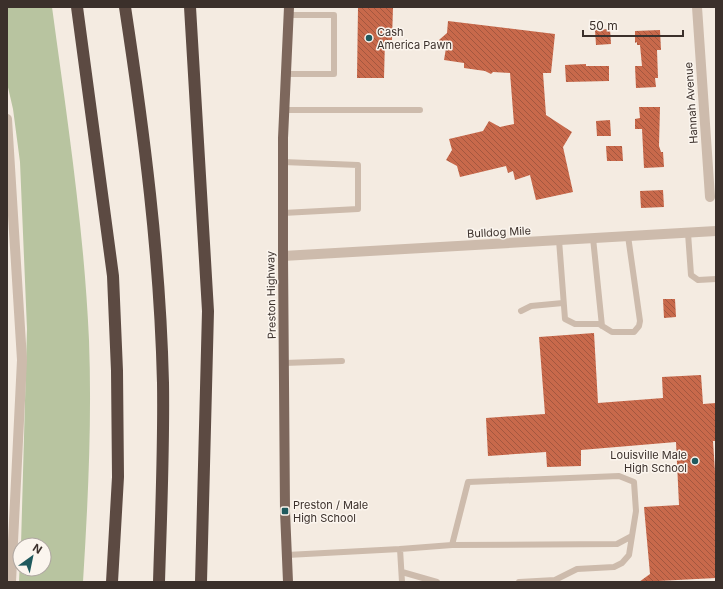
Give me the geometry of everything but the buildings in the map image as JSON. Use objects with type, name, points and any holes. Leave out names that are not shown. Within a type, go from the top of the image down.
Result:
[{"type":"highway","points":[[77,7],[113,276],[117,371],[118,477],[112,582]]},
{"type":"highway","points":[[125,7],[146,145],[153,210],[159,307],[163,456],[159,582]]},
{"type":"highway","points":[[190,7],[208,311],[201,582]]},
{"type":"main road","name":"Preston Highway","points":[[288,582],[284,363],[283,162],[289,11]]},
{"type":"street","name":"Hannah Avenue","points":[[696,7],[710,197]]},
{"type":"street","points":[[7,119],[22,360],[11,582]]},
{"type":"street","name":"Bulldog Mile","points":[[283,256],[716,231]]},
{"type":"lane","points":[[286,74],[334,74],[334,15],[289,11]]},
{"type":"lane","points":[[285,110],[420,110]]},
{"type":"lane","points":[[283,162],[358,165],[358,209],[283,213]]},
{"type":"lane","points":[[688,233],[691,275],[698,280],[716,279]]},
{"type":"lane","points":[[559,240],[563,315],[568,322],[599,324],[612,332],[634,332],[639,326],[640,321],[628,236]]},
{"type":"lane","points":[[593,238],[602,326]]},
{"type":"lane","points":[[521,311],[531,306],[563,303]]},
{"type":"lane","points":[[284,363],[342,361]]},
{"type":"lane","points":[[452,545],[468,482],[619,476],[634,482],[636,511],[629,555],[622,563],[614,567],[577,569],[555,580],[519,582]]},
{"type":"lane","points":[[287,555],[452,545],[617,544],[632,536]]},
{"type":"lane","points":[[400,549],[402,582]]},
{"type":"lane","points":[[402,572],[437,582]]},
{"type":"green space","points":[[7,7],[52,7],[79,215],[87,298],[90,401],[89,461],[83,582],[19,582],[19,577],[52,577],[52,537],[21,537],[27,329],[20,162],[13,109],[7,83]]},
{"type":"place","name":"Cash America Pawn","points":[[369,38]]},
{"type":"place","name":"Louisville Male High School","points":[[695,461]]},
{"type":"place","name":"Preston / Male High School","points":[[285,511]]}]
